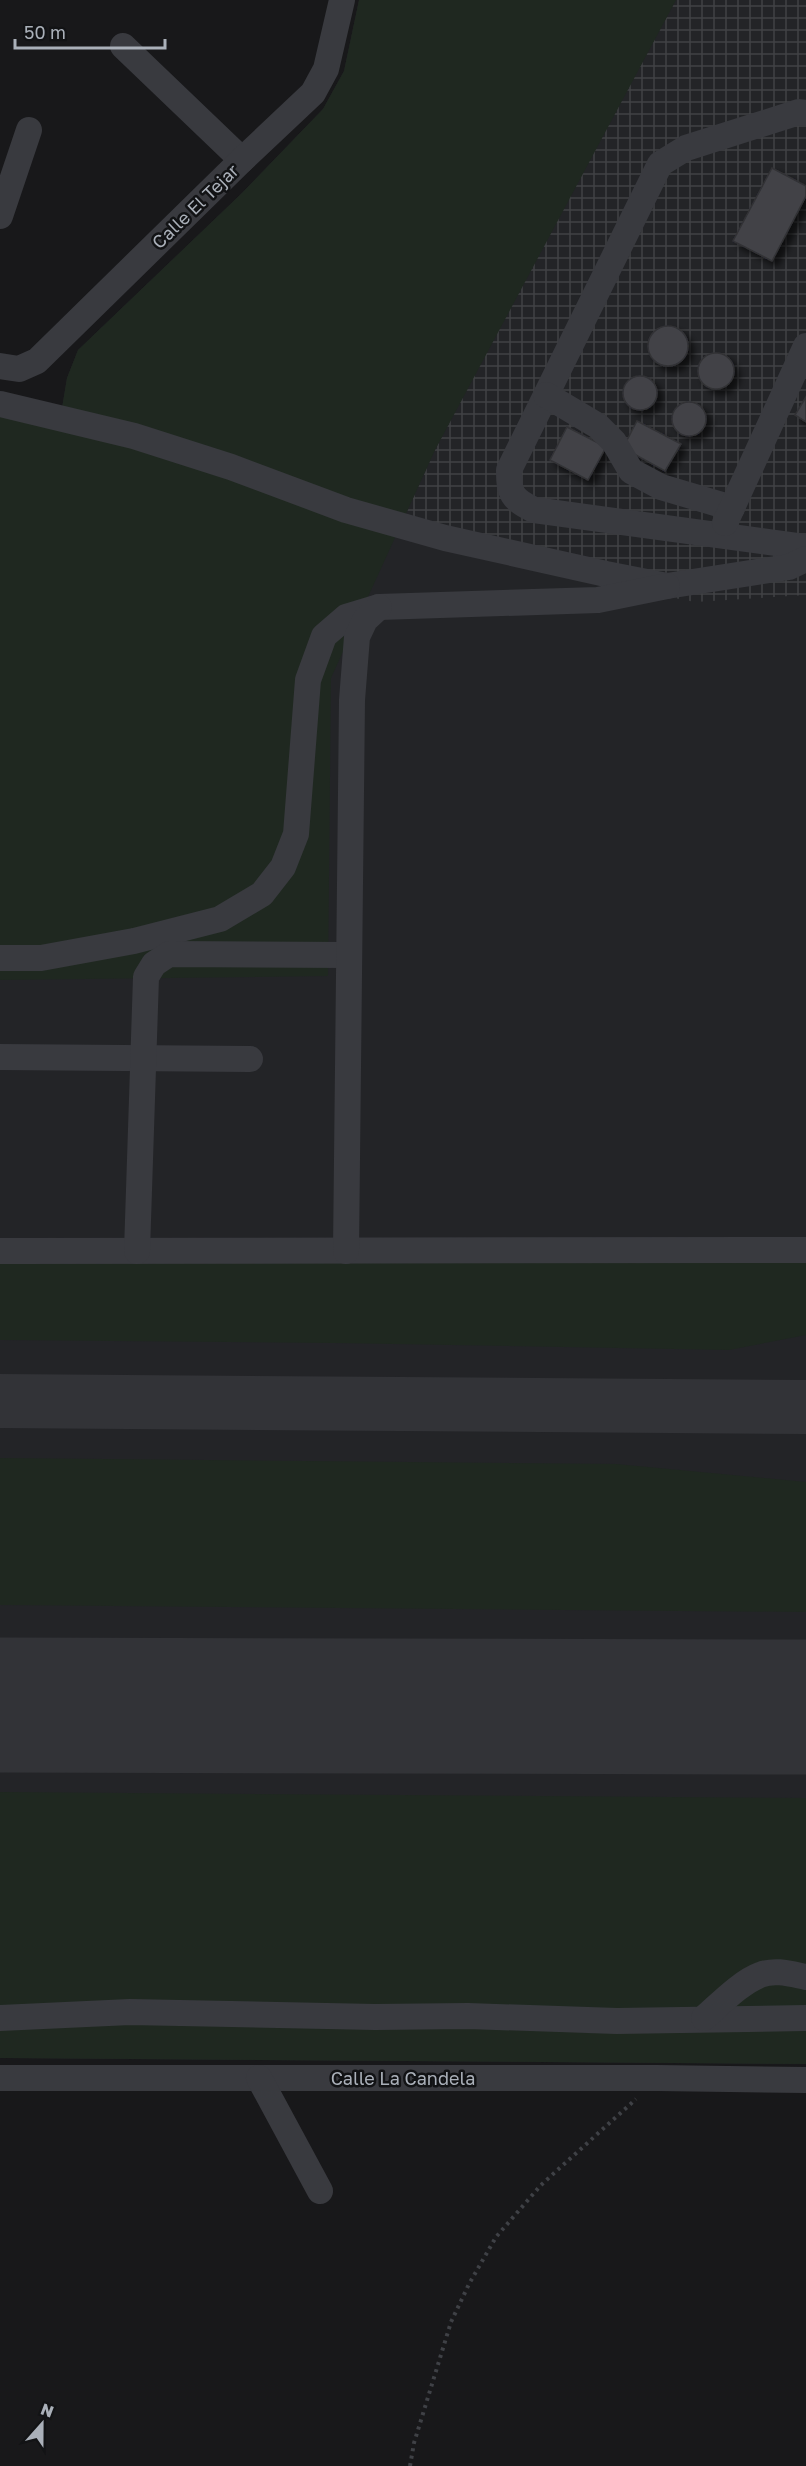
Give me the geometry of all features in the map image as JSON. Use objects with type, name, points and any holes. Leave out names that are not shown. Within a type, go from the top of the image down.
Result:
[{"type":"street","name":"Calle El Tejar","points":[[0,366],[19,369],[37,361],[313,93],[326,69],[342,0]]},
{"type":"street","points":[[123,46],[242,160]]},
{"type":"street","points":[[806,113],[799,112],[686,148],[660,164],[509,470],[509,487],[517,502],[534,510],[806,547]]},
{"type":"street","points":[[0,216],[29,130]]},
{"type":"street","points":[[720,536],[806,346]]},
{"type":"street","points":[[546,394],[598,426],[614,442],[631,471],[661,487],[732,508]]},
{"type":"street","points":[[0,404],[134,436],[231,467],[346,510],[446,538],[667,586]]},
{"type":"street","points":[[0,958],[41,958],[134,941],[220,919],[262,894],[283,867],[296,834],[308,680],[324,636],[346,617],[379,607],[598,600],[667,586],[789,567],[806,559]]},
{"type":"street","points":[[346,1251],[351,712],[357,637],[365,620],[379,607]]},
{"type":"street","points":[[137,1251],[146,977],[154,964],[169,954],[347,955]]},
{"type":"street","points":[[0,1057],[250,1059]]},
{"type":"street","points":[[0,1251],[806,1250]]},
{"type":"street","points":[[704,2018],[760,1974],[784,1972],[806,1977]]},
{"type":"street","points":[[0,2018],[130,2012],[375,2017],[468,2016],[616,2021],[806,2018]]},
{"type":"street","name":"Calle La Candela","points":[[0,2078],[806,2080]]},
{"type":"street","points":[[259,2078],[320,2191]]},
{"type":"path","points":[[410,2466],[414,2443],[451,2322],[469,2284],[496,2237],[541,2186],[604,2131],[658,2078]]},
{"type":"shaded area","points":[[359,0],[806,0],[806,2064],[0,2058],[0,399],[62,408],[67,378],[78,350],[242,193],[323,109],[344,71]]},
{"type":"shaded area","points":[[359,0],[676,0],[435,450],[331,678],[328,976],[0,980],[0,399],[62,408],[67,378],[78,350],[242,193],[323,109],[344,71]]},
{"type":"shaded area","points":[[676,0],[806,0],[806,595],[695,602],[598,583],[397,534],[435,450],[488,347]]},
{"type":"shaded area","points":[[0,1259],[806,1263],[806,1335],[729,1350],[0,1340]]},
{"type":"shaded area","points":[[0,1458],[616,1464],[806,1482],[806,1612],[0,1605]]},
{"type":"shaded area","points":[[0,1792],[806,1798],[806,2064],[0,2058]]},
{"type":"building","points":[[772,168],[806,186],[806,196],[772,261],[733,241]]},
{"type":"building","points":[[668,326],[682,332],[688,346],[682,360],[668,366],[654,360],[648,346],[654,332]]},
{"type":"building","points":[[716,353],[729,358],[734,371],[729,384],[716,389],[703,384],[698,371],[703,358]]},
{"type":"building","points":[[640,376],[652,381],[657,393],[652,405],[640,410],[628,405],[623,393],[628,381]]},
{"type":"building","points":[[806,397],[806,422],[795,415]]},
{"type":"building","points":[[689,402],[701,407],[706,419],[701,431],[689,436],[677,431],[672,419],[677,407]]},
{"type":"building","points":[[637,421],[681,444],[665,471],[623,448]]},
{"type":"building","points":[[567,427],[606,447],[588,480],[550,460]]},
{"type":"taxiway","points":[[0,1401],[806,1407]]},
{"type":"runway","points":[[0,1705],[806,1707]]}]
